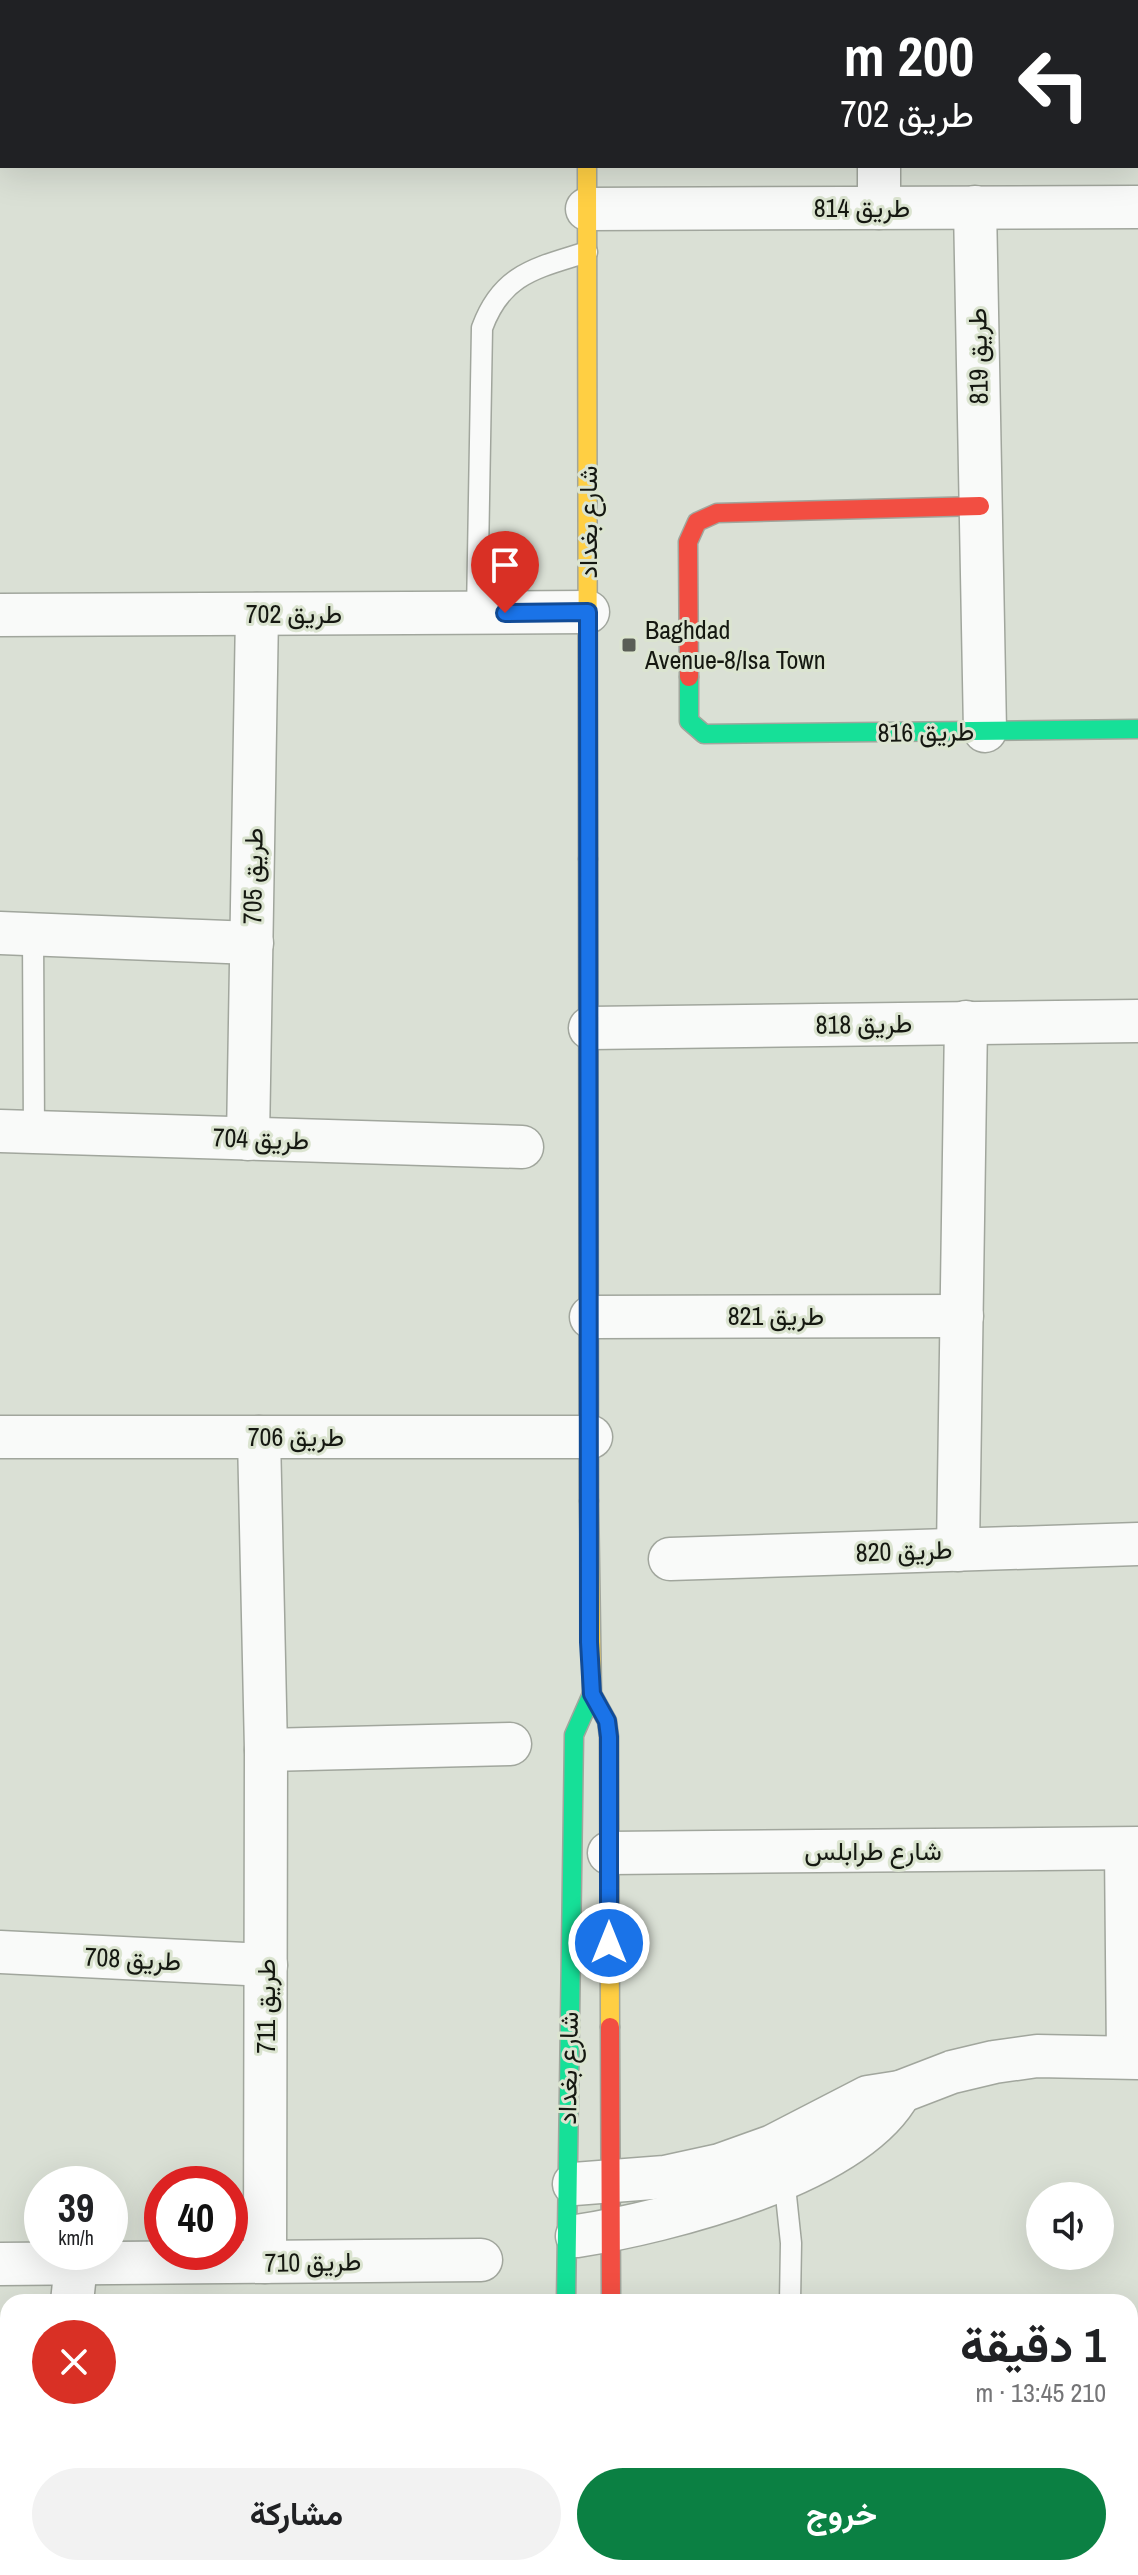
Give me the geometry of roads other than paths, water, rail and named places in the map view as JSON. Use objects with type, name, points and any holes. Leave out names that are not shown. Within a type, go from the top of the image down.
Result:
[{"type":"street","name":"شارع بغداد","points":[[566,2294],[574,1735],[592,1694],[587,168]]},
{"type":"street","points":[[879,168],[879,208]]},
{"type":"street","name":"طريق 819","points":[[975,207],[985,731]]},
{"type":"street","name":"طريق 814","points":[[587,209],[1138,207]]},
{"type":"street","name":"طريق 816","points":[[980,506],[717,513],[697,522],[688,542],[687,711],[695,729],[713,735],[1138,729]]},
{"type":"street","name":"طريق 702","points":[[0,615],[588,612]]},
{"type":"street","name":"طريق 705","points":[[248,1139],[257,614]]},
{"type":"street","points":[[16,934],[252,943]]},
{"type":"street","name":"طريق 818","points":[[590,1028],[1138,1021]]},
{"type":"street","points":[[958,1550],[966,1022]]},
{"type":"street","name":"طريق 704","points":[[17,1132],[522,1147]]},
{"type":"street","name":"طريق 821","points":[[591,1317],[962,1316]]},
{"type":"street","name":"طريق 706","points":[[0,1437],[591,1437]]},
{"type":"street","name":"طريق 711","points":[[259,1437],[266,1750],[265,2262]]},
{"type":"street","name":"طريق 820","points":[[670,1559],[1138,1544]]},
{"type":"street","name":"شارع بغداد","points":[[592,1694],[607,1721],[609,1737],[611,2294]]},
{"type":"street","points":[[266,1750],[510,1744]]},
{"type":"street","points":[[566,2184],[665,2177],[720,2165],[773,2146],[853,2103],[900,2092],[952,2072],[994,2062],[1037,2056],[1133,2058],[1132,1848]]},
{"type":"street","name":"شارع طرابلس","points":[[609,1853],[1132,1848]]},
{"type":"street","name":"طريق 708","points":[[0,1952],[266,1965]]},
{"type":"street","points":[[567,2238],[610,2231],[729,2199],[784,2177],[869,2131],[882,2120],[900,2092]]},
{"type":"street","name":"طريق 710","points":[[0,2264],[74,2283],[265,2262],[481,2260]]},
{"type":"lane","points":[[477,613],[482,328],[489,308],[514,279],[530,270],[587,252]]},
{"type":"lane","points":[[16,934],[17,1132]]},
{"type":"lane","points":[[784,2177],[791,2243],[790,2294]]},
{"type":"place","name":"Baghdad Avenue-8/Isa Town","points":[[629,645]]}]
